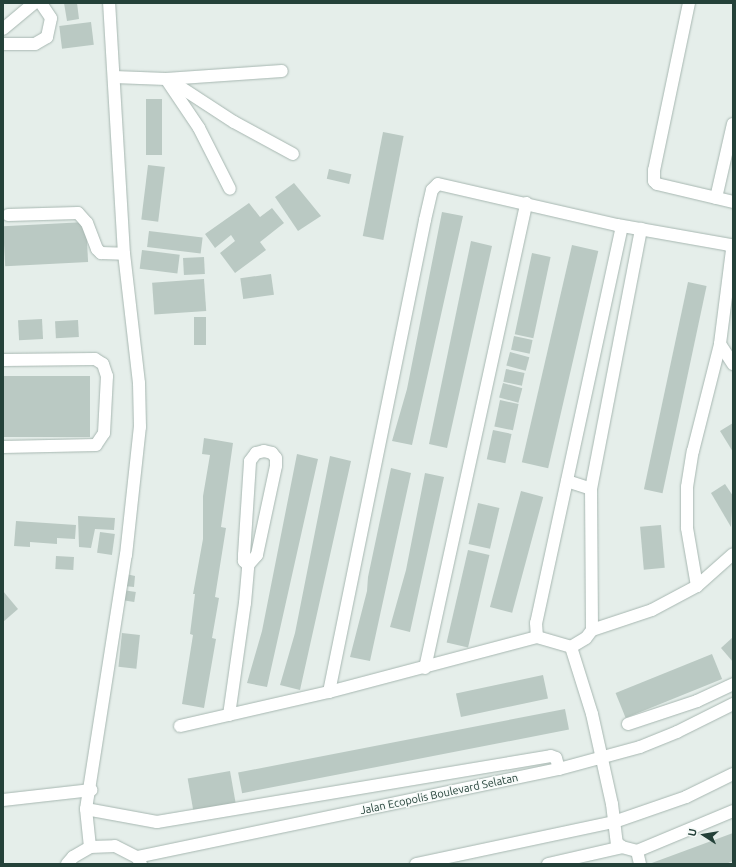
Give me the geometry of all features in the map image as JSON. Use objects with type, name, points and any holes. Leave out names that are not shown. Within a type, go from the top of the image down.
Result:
[{"type":"street","points":[[3,29],[34,3]]},
{"type":"street","points":[[3,44],[35,44],[47,37],[51,18],[41,3]]},
{"type":"street","points":[[90,847],[86,809],[91,790],[126,555],[140,427],[140,383],[124,254],[109,3]]},
{"type":"street","points":[[689,3],[653,175],[658,184],[733,202]]},
{"type":"street","points":[[114,77],[166,79],[282,71]]},
{"type":"street","points":[[166,79],[234,122],[293,154]]},
{"type":"street","points":[[166,79],[199,128],[230,189]]},
{"type":"street","points":[[716,198],[733,124]]},
{"type":"street","points":[[330,692],[432,190],[442,183],[622,226],[732,247],[720,344],[692,450],[687,487],[687,528],[696,586]]},
{"type":"street","points":[[425,668],[526,203]]},
{"type":"street","points":[[8,215],[78,213],[87,223],[97,249],[101,253],[124,254]]},
{"type":"street","points":[[537,637],[536,623],[622,226]]},
{"type":"street","points":[[592,630],[591,489],[641,230]]},
{"type":"street","points":[[720,344],[733,364]]},
{"type":"street","points":[[3,360],[95,359],[103,364],[107,376],[104,433],[96,445],[3,447]]},
{"type":"street","points":[[229,715],[248,565],[256,555],[276,466],[276,458],[272,453],[264,451],[256,453],[250,461],[244,555],[244,561],[248,565]]},
{"type":"street","points":[[567,481],[591,489]]},
{"type":"street","points":[[180,726],[330,692],[537,637],[571,647],[586,638],[592,630],[652,610],[696,586],[733,554]]},
{"type":"street","points":[[571,647],[592,714],[612,804],[617,843],[622,847],[637,851],[733,811]]},
{"type":"street","points":[[628,724],[697,701],[733,684]]},
{"type":"street","name":"Jalan Ecopolis Boulevard Selatan","points":[[139,861],[559,769],[601,758],[677,732],[733,704]]},
{"type":"street","points":[[86,809],[157,822],[551,756],[556,758],[559,769]]},
{"type":"street","points":[[416,864],[614,822],[686,797],[733,774]]},
{"type":"street","points":[[3,800],[91,790]]},
{"type":"street","points":[[67,864],[73,857],[90,847],[115,846],[139,861]]},
{"type":"street","points":[[548,864],[622,847]]},
{"type":"street","points":[[637,851],[640,864]]},
{"type":"building","points":[[64,3],[77,3],[79,19],[67,21]]},
{"type":"building","points":[[91,22],[94,45],[62,49],[59,26]]},
{"type":"building","points":[[146,99],[162,99],[162,155],[146,155]]},
{"type":"building","points":[[383,132],[404,136],[383,240],[363,236]]},
{"type":"building","points":[[148,165],[165,167],[158,222],[141,220]]},
{"type":"building","points":[[329,169],[351,174],[349,184],[327,179]]},
{"type":"building","points":[[294,183],[321,216],[298,231],[275,197]]},
{"type":"building","points":[[249,203],[260,217],[272,208],[284,223],[260,242],[266,250],[235,273],[220,253],[235,241],[231,235],[215,248],[205,234]]},
{"type":"building","points":[[442,212],[463,216],[412,445],[392,441],[407,389]]},
{"type":"building","points":[[86,222],[88,262],[5,266],[3,226]]},
{"type":"building","points":[[149,231],[203,238],[201,253],[147,247]]},
{"type":"building","points":[[471,241],[492,246],[447,448],[429,444]]},
{"type":"building","points":[[572,245],[598,251],[548,468],[522,462]]},
{"type":"building","points":[[142,250],[180,255],[177,273],[140,269]]},
{"type":"building","points":[[532,253],[551,257],[533,338],[515,334]]},
{"type":"building","points":[[204,257],[205,274],[184,275],[183,258]]},
{"type":"building","points":[[271,274],[274,295],[243,299],[240,278]]},
{"type":"building","points":[[204,279],[206,311],[154,315],[152,283]]},
{"type":"building","points":[[688,282],[707,286],[663,493],[644,489]]},
{"type":"building","points":[[194,317],[206,317],[206,345],[194,345]]},
{"type":"building","points":[[42,319],[43,339],[19,340],[18,320]]},
{"type":"building","points":[[78,320],[79,337],[56,338],[55,321]]},
{"type":"building","points":[[514,336],[533,340],[530,354],[511,350]]},
{"type":"building","points":[[510,352],[529,357],[526,371],[506,366]]},
{"type":"building","points":[[506,369],[525,373],[522,386],[503,382]]},
{"type":"building","points":[[3,376],[90,376],[90,437],[3,437]]},
{"type":"building","points":[[503,383],[522,388],[518,403],[499,397]]},
{"type":"building","points":[[500,400],[519,404],[513,430],[494,426]]},
{"type":"building","points":[[733,423],[733,452],[720,431]]},
{"type":"building","points":[[493,430],[512,434],[505,463],[487,459]]},
{"type":"building","points":[[204,438],[233,443],[221,527],[226,528],[215,597],[219,598],[212,638],[216,639],[204,708],[182,704],[193,635],[190,634],[195,594],[193,594],[203,539],[203,496],[210,455],[202,454]]},
{"type":"building","points":[[297,454],[318,459],[267,687],[247,683],[262,631]]},
{"type":"building","points":[[330,456],[351,461],[300,690],[280,685],[295,633]]},
{"type":"building","points":[[391,468],[411,473],[370,661],[350,657],[367,591],[368,577]]},
{"type":"building","points":[[425,473],[444,477],[410,632],[390,627],[406,570]]},
{"type":"building","points":[[725,484],[733,496],[731,527],[711,493]]},
{"type":"building","points":[[521,491],[543,497],[512,613],[490,607]]},
{"type":"building","points":[[478,503],[499,508],[490,549],[469,544]]},
{"type":"building","points":[[78,516],[115,518],[114,530],[95,529],[91,548],[79,547]]},
{"type":"building","points":[[16,521],[76,525],[75,539],[57,538],[57,544],[30,542],[30,547],[14,546]]},
{"type":"building","points":[[661,525],[665,568],[644,570],[640,527]]},
{"type":"building","points":[[100,532],[115,534],[112,555],[97,553]]},
{"type":"building","points":[[468,550],[489,555],[468,648],[447,643]]},
{"type":"building","points":[[56,556],[74,557],[73,570],[55,569]]},
{"type":"building","points":[[126,574],[135,576],[134,587],[124,586]]},
{"type":"building","points":[[123,590],[136,592],[134,602],[121,600]]},
{"type":"building","points":[[3,591],[18,609],[3,622]]},
{"type":"building","points":[[122,633],[140,635],[136,669],[118,667]]},
{"type":"building","points":[[733,637],[733,662],[721,648]]},
{"type":"building","points":[[712,654],[722,679],[626,718],[616,693]]},
{"type":"building","points":[[543,675],[548,698],[461,717],[456,694]]},
{"type":"building","points":[[565,709],[569,730],[242,793],[238,773]]},
{"type":"building","points":[[230,771],[236,804],[194,812],[188,778]]},
{"type":"building","points":[[733,833],[733,861],[726,864],[649,864]]}]
